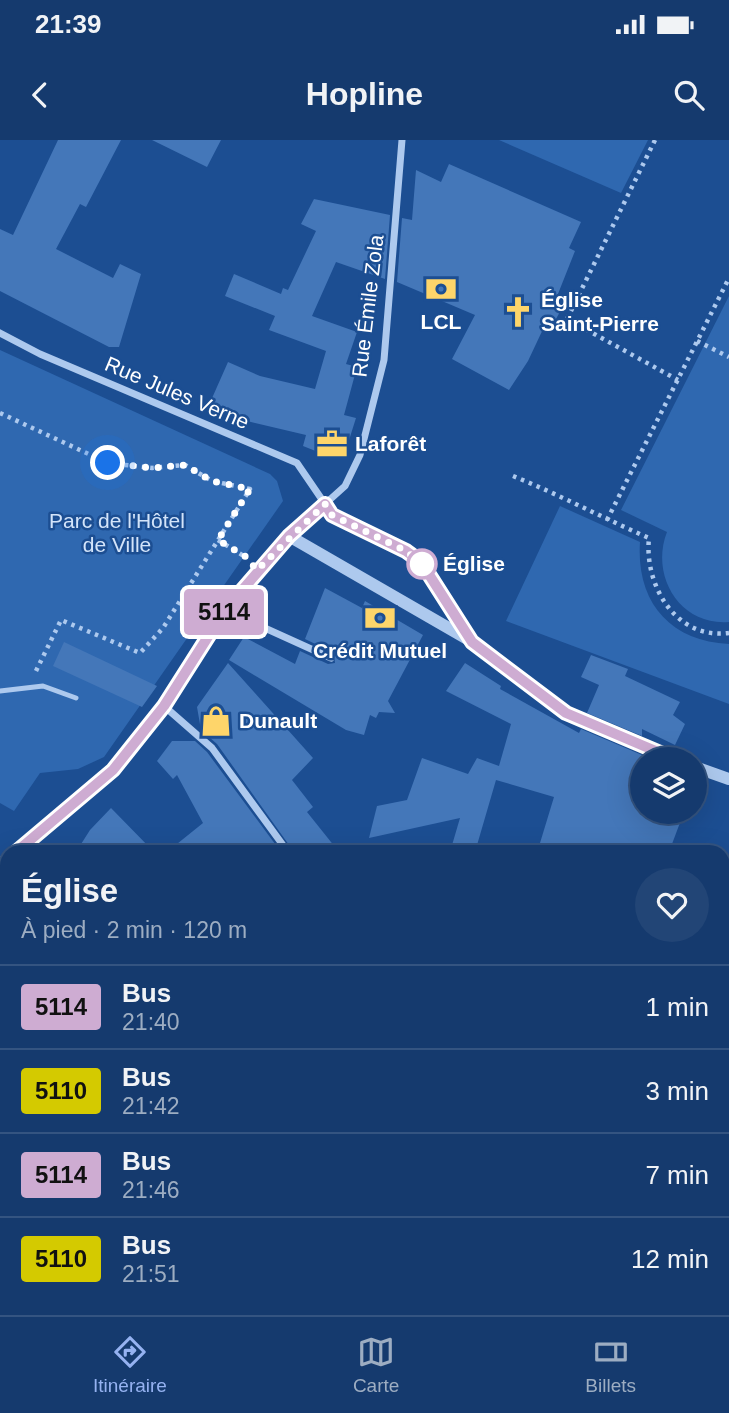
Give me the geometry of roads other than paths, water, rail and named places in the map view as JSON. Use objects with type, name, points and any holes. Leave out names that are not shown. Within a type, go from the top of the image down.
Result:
[{"type":"street","name":"Rue Émile Zola","points":[[325,504],[345,486],[360,455],[384,360],[402,140]]},
{"type":"street","name":"Rue Jules Verne","points":[[0,333],[40,354],[297,463],[325,504]]},
{"type":"street","points":[[24,845],[113,770],[164,706],[225,610],[289,536],[325,504],[332,515],[391,543],[421,562],[472,642]]},
{"type":"street","points":[[289,536],[472,642],[566,713],[646,747]]},
{"type":"street","points":[[225,610],[331,658]]},
{"type":"street","points":[[164,706],[212,748],[283,845]]},
{"type":"street","points":[[707,771],[729,779]]},
{"type":"lane","points":[[0,691],[43,686],[76,698]]},
{"type":"place","name":"LCL","points":[[441,289]]},
{"type":"place","name":"Église Saint-Pierre","points":[[518,312]]},
{"type":"place","name":"Laforêt","points":[[332,444]]},
{"type":"place","name":"Église","points":[[422,564]]},
{"type":"place","name":"Crédit Mutuel","points":[[380,618]]},
{"type":"place","name":"Dunault","points":[[216,721]]},
{"type":"park label","name":"Parc de l'Hôtel de Ville","points":[[117,533]]}]
